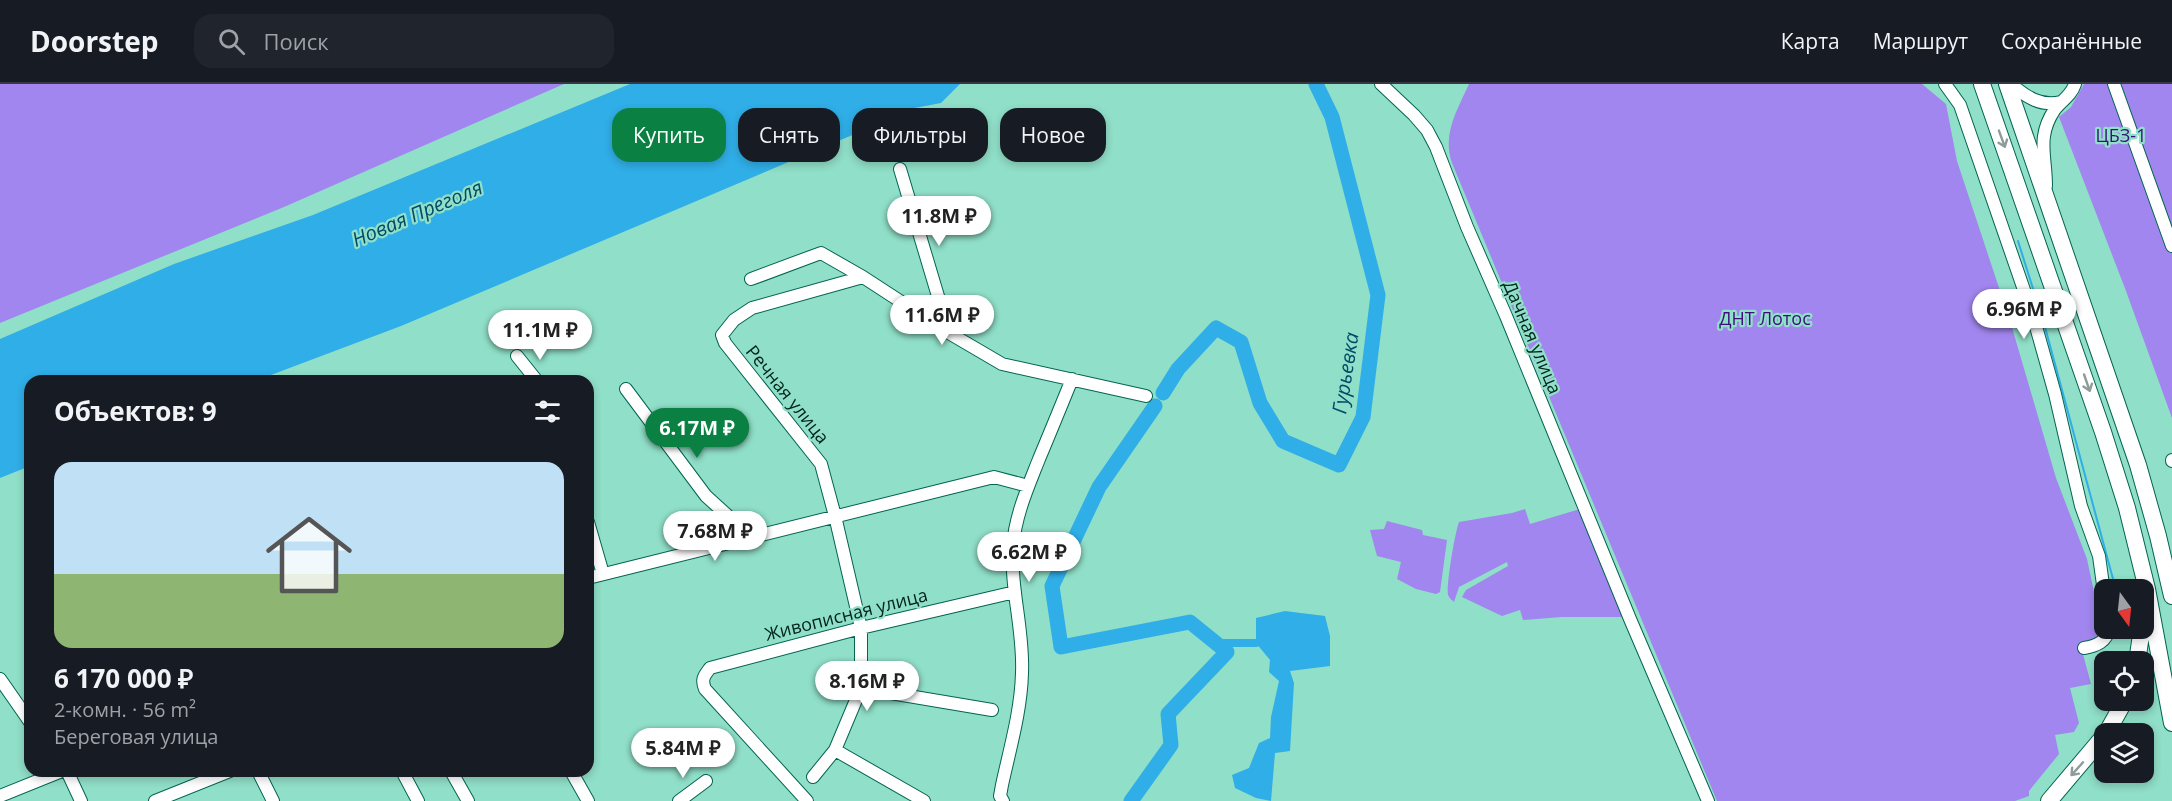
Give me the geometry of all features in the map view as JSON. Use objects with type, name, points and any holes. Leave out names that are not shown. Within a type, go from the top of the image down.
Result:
[{"type":"highway","points":[[1982,84],[2103,432],[2127,508],[2145,579]]},
{"type":"highway","points":[[2009,84],[2138,465],[2172,596]]},
{"type":"highway","points":[[2049,202],[2105,335],[2125,391],[2144,447],[2172,548]]},
{"type":"highway","points":[[2154,627],[2172,723]]},
{"type":"highway","points":[[2049,801],[2094,748]]},
{"type":"street","name":"Дачная улица","points":[[1381,84],[1414,115],[1427,130],[1436,147],[1630,619],[1708,801]]},
{"type":"street","points":[[1946,84],[1960,105],[2033,316],[2055,394],[2081,506],[2099,556],[2102,579]]},
{"type":"street","points":[[2009,84],[2043,104],[2061,102]]},
{"type":"street","points":[[2049,202],[2042,142],[2048,123],[2061,102],[2071,93],[2075,84]]},
{"type":"street","points":[[2114,84],[2172,246]]},
{"type":"street","points":[[900,169],[949,333]]},
{"type":"street","points":[[751,279],[821,253],[1002,364],[1146,396]]},
{"type":"street","name":"Речная улица","points":[[861,688],[861,628],[821,464],[725,343],[722,335],[734,320],[752,308],[863,277]]},
{"type":"street","points":[[518,356],[532,375]]},
{"type":"street","points":[[1003,801],[1000,796],[1018,712],[1022,674],[1013,546],[1017,521],[1028,486],[1072,379]]},
{"type":"street","points":[[626,389],[706,496],[739,526],[744,539]]},
{"type":"street","points":[[594,576],[994,477],[1028,486]]},
{"type":"street","points":[[594,543],[603,574]]},
{"type":"street","name":"Живописная улица","points":[[807,801],[705,689],[704,676],[710,668],[861,628],[1015,592]]},
{"type":"street","points":[[2084,648],[2104,639]]},
{"type":"street","points":[[0,679],[24,713]]},
{"type":"street","points":[[813,777],[835,750],[861,688],[992,710]]},
{"type":"street","points":[[835,750],[924,801]]},
{"type":"street","points":[[0,796],[48,777]]},
{"type":"street","points":[[70,777],[81,801]]},
{"type":"street","points":[[155,801],[215,777]]},
{"type":"street","points":[[261,777],[273,801]]},
{"type":"street","points":[[405,777],[418,801]]},
{"type":"street","points":[[454,777],[468,801]]},
{"type":"street","points":[[574,777],[588,801]]},
{"type":"street","points":[[679,801],[706,780]]},
{"type":"green space","points":[[0,84],[564,84],[284,207],[0,323]]},
{"type":"green space","name":"ДНТ Лотос","points":[[1469,84],[1922,84],[1946,104],[1957,161],[2011,324],[2056,478],[2087,559],[2094,592],[2094,639],[2102,639],[2103,645],[2083,654],[2091,684],[2070,688],[2079,723],[2074,732],[2055,735],[2059,754],[2029,791],[2029,796],[2015,801],[1717,801],[1452,163],[1449,142],[1456,113]]},
{"type":"green space","name":"ЦБЗ-1","points":[[2084,84],[2172,84],[2172,418],[2059,117],[2071,107]]},
{"type":"green space","points":[[1525,509],[1530,524],[1580,509],[1624,614],[1621,617],[1562,617],[1523,620],[1520,610],[1502,616],[1462,597],[1466,590],[1508,566],[1507,562],[1459,587],[1454,602],[1450,598],[1448,590],[1450,571],[1459,522]]},
{"type":"green space","points":[[1387,521],[1422,530],[1423,535],[1447,540],[1440,592],[1436,594],[1416,589],[1397,579],[1401,562],[1377,556],[1370,530],[1384,529]]},
{"type":"water","name":"Новая Преголя","points":[[630,84],[960,84],[941,103],[914,108],[852,108],[852,135],[840,140],[840,108],[738,108],[738,162],[789,162],[401,326],[271,375],[24,375],[24,468],[0,478],[0,339],[174,264],[313,215]]},
{"type":"water","points":[[1285,611],[1325,616],[1330,636],[1330,666],[1290,671],[1294,683],[1290,751],[1275,753],[1271,801],[1256,798],[1235,788],[1232,775],[1249,768],[1259,743],[1270,738],[1271,717],[1279,681],[1269,672],[1270,660],[1256,643],[1256,618]]},
{"type":"waterway","name":"Гурьевка","points":[[1163,393],[1178,369],[1216,328],[1241,342],[1260,403],[1283,441],[1339,465],[1363,417],[1378,295],[1332,117],[1316,84]]},
{"type":"waterway","points":[[2018,241],[2045,327],[2113,579]]},
{"type":"waterway","name":"Гурьевка","points":[[1131,801],[1171,745],[1168,714],[1227,652],[1190,622],[1061,647],[1052,586],[1099,487],[1155,406]]},
{"type":"waterway","points":[[1217,643],[1256,643]]}]
